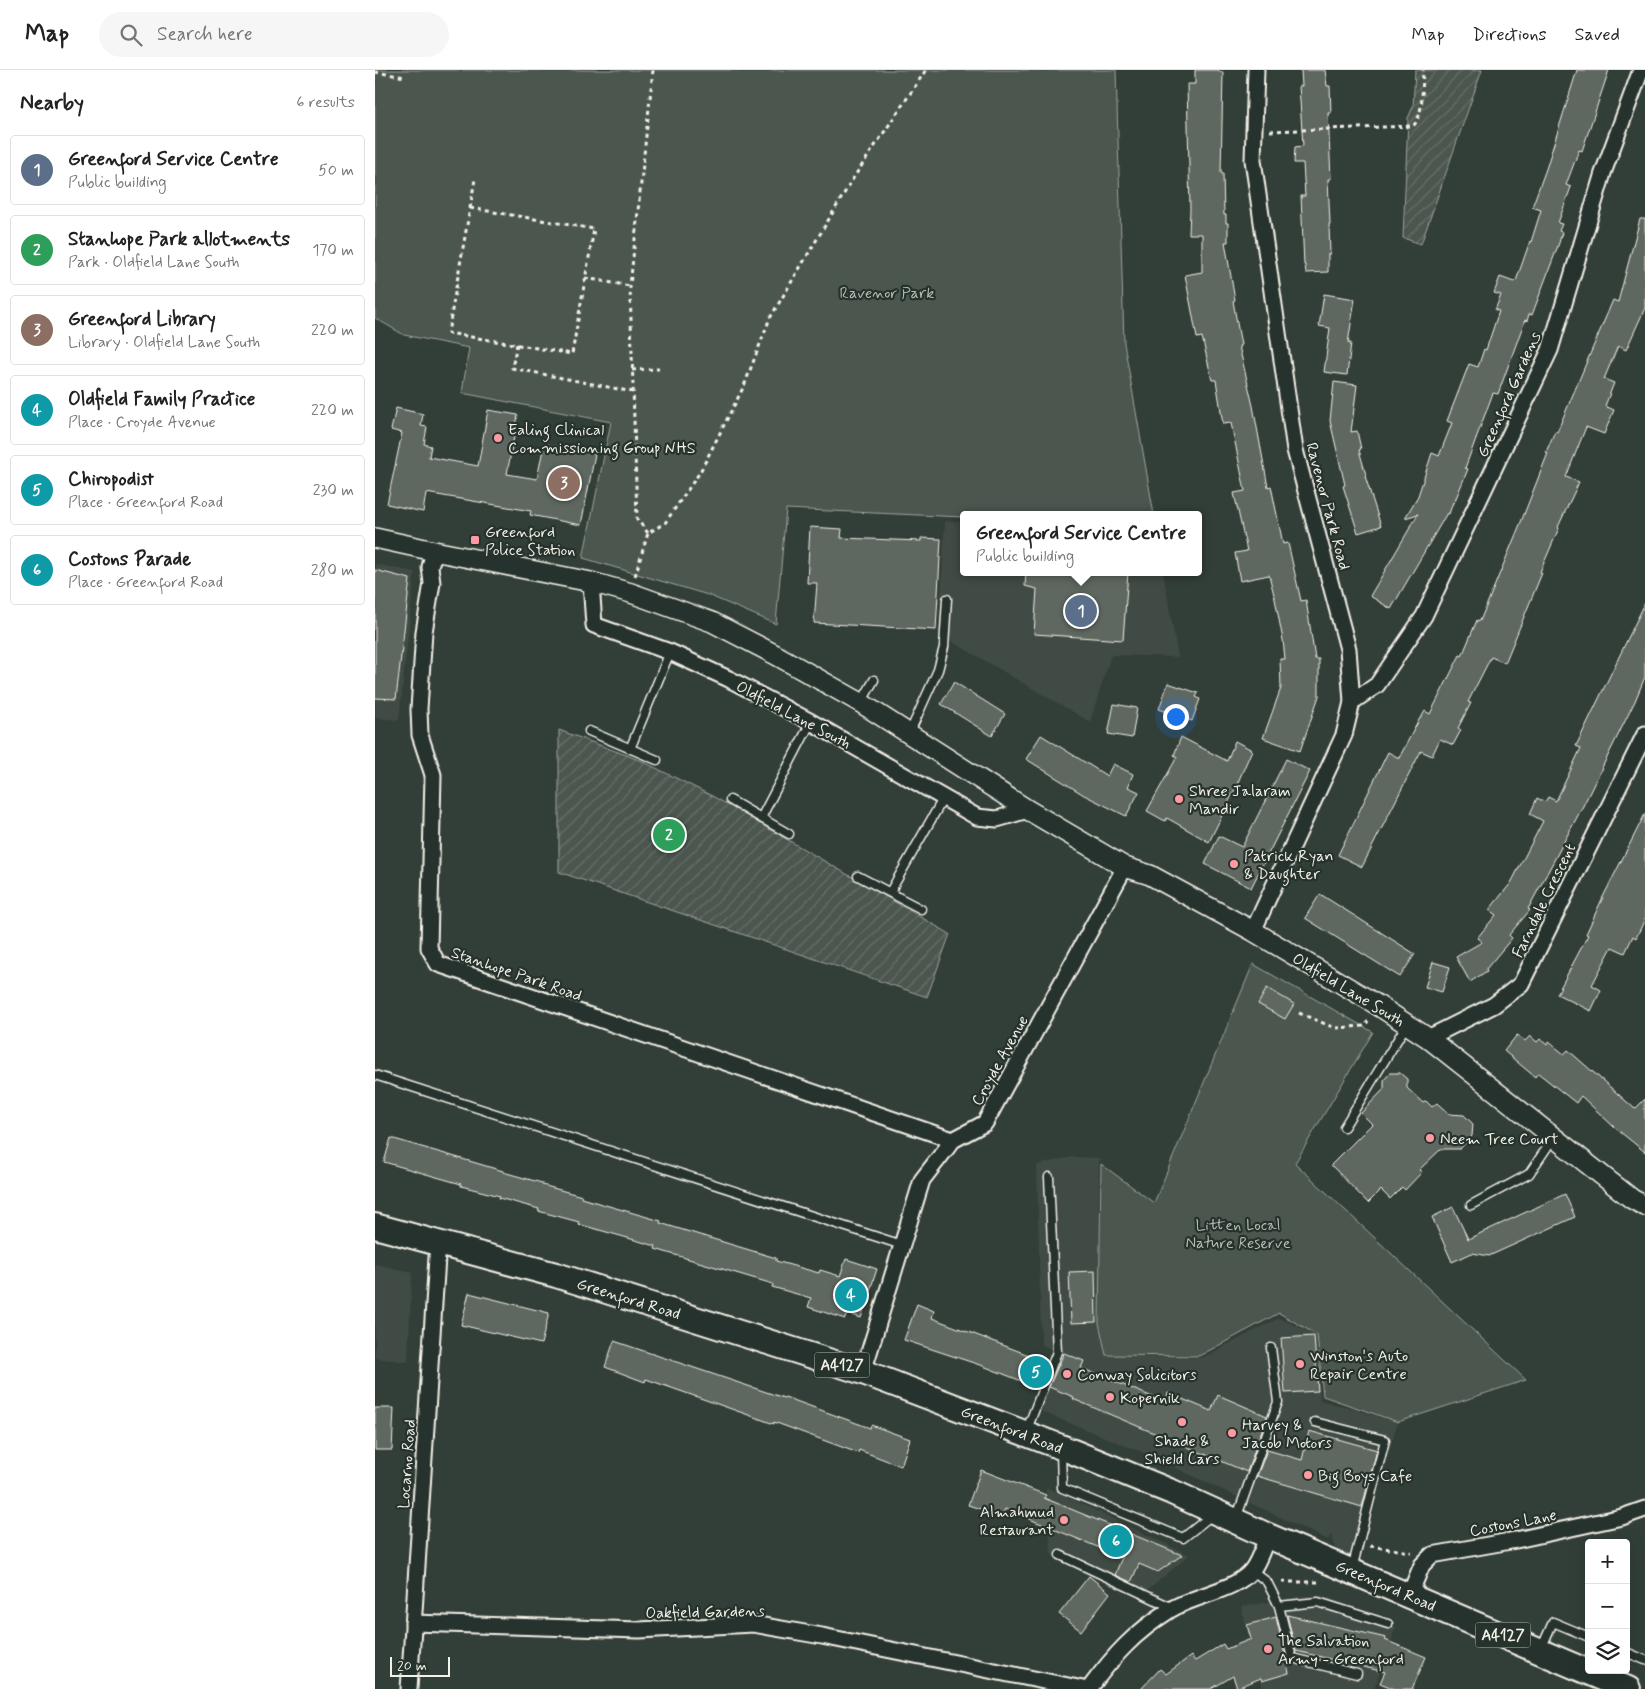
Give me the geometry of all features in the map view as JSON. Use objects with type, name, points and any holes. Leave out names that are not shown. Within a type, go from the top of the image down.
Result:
[{"type":"main road","name":"Greenford Road","points":[[375,1226],[556,1275],[863,1372],[1061,1447],[1172,1492],[1268,1536],[1628,1689]]},
{"type":"street","name":"Ravenor Park Road","points":[[1253,931],[1344,734],[1352,702],[1348,649],[1295,450],[1253,160],[1256,70]]},
{"type":"street","name":"Greenford Gardens","points":[[1352,702],[1377,686],[1424,616],[1549,350],[1603,174],[1641,70]]},
{"type":"street","name":"Oldfield Lane South","points":[[375,538],[591,582],[631,593],[712,622],[776,654],[861,703],[1028,810],[1125,867],[1149,875],[1253,931],[1407,1024],[1428,1038],[1632,1199],[1645,1206]]},
{"type":"street","name":"Stanhope Park Road","points":[[434,551],[430,567],[432,580],[424,632],[419,709],[420,735],[433,775],[429,948],[438,964],[953,1140]]},
{"type":"street","name":"Oldfield Lane South","points":[[591,582],[595,625],[670,652],[729,679],[811,722],[977,817],[997,819],[1028,810]]},
{"type":"street","name":"Farndale Crescent","points":[[1428,1038],[1493,1005],[1521,984],[1645,734]]},
{"type":"street","name":"Croyde Avenue","points":[[863,1372],[922,1180],[953,1140],[985,1123],[1125,867]]},
{"type":"street","name":"Locarno Road","points":[[409,1689],[438,1242]]},
{"type":"street","name":"Costons Lane","points":[[1409,1596],[1422,1565],[1432,1555],[1516,1540],[1622,1516],[1645,1508]]},
{"type":"street","points":[[1089,1689],[1112,1658],[1142,1628],[1173,1608],[1236,1583],[1252,1570],[1268,1536]]},
{"type":"street","name":"Oakfield Gardens","points":[[413,1622],[639,1630],[753,1624],[822,1636],[1083,1689]]},
{"type":"lane","points":[[909,734],[938,670],[944,647],[947,599]]},
{"type":"lane","points":[[630,748],[670,652]]},
{"type":"lane","points":[[861,703],[874,680]]},
{"type":"lane","points":[[761,818],[811,722]]},
{"type":"lane","points":[[589,731],[657,760]]},
{"type":"lane","points":[[890,892],[944,798]]},
{"type":"lane","points":[[730,800],[789,834]]},
{"type":"lane","points":[[858,876],[921,909]]},
{"type":"lane","points":[[1344,1127],[1407,1024]]},
{"type":"lane","points":[[375,1075],[902,1245]]},
{"type":"lane","points":[[1471,1205],[1529,1174],[1554,1137]]},
{"type":"lane","points":[[1025,1434],[1057,1352],[1049,1177]]},
{"type":"lane","points":[[1061,1447],[1062,1488],[1183,1538],[1225,1516],[1278,1402],[1271,1348]]},
{"type":"lane","points":[[1315,1422],[1385,1440],[1352,1571]]},
{"type":"lane","points":[[1060,1555],[1173,1608]]},
{"type":"lane","points":[[1252,1570],[1267,1582],[1279,1606],[1292,1658],[1357,1674]]},
{"type":"lane","points":[[1279,1606],[1318,1602],[1388,1624]]},
{"type":"lane","points":[[1540,1651],[1553,1622],[1585,1635]]},
{"type":"lane","points":[[1630,1654],[1645,1660]]},
{"type":"path","points":[[647,533],[637,519],[630,286],[653,70]]},
{"type":"path","points":[[631,593],[647,533],[665,523],[700,472],[744,386],[770,318],[854,177],[926,70]]},
{"type":"path","points":[[1254,132],[1413,126],[1420,112],[1423,70]]},
{"type":"path","points":[[375,72],[405,77]]},
{"type":"path","points":[[470,208],[594,229],[572,354],[448,332],[475,179]]},
{"type":"path","points":[[585,278],[630,286]]},
{"type":"path","points":[[517,344],[512,368],[633,392]]},
{"type":"path","points":[[632,370],[659,369]]},
{"type":"path","points":[[1299,1013],[1335,1028],[1365,1026]]},
{"type":"path","points":[[1363,1545],[1403,1551]]},
{"type":"path","points":[[1371,1546],[1373,1552]]},
{"type":"path","points":[[1267,1582],[1319,1582],[1322,1575]]},
{"type":"shaded area","points":[[945,521],[960,522],[960,576],[1164,576],[1178,657],[1111,655],[1090,722],[939,634]]},
{"type":"shaded area","points":[[375,564],[415,572],[399,720],[375,718]]},
{"type":"shaded area","points":[[1072,1157],[1099,1158],[1099,1323],[1106,1355],[1202,1358],[1279,1318],[1317,1335],[1320,1400],[1398,1422],[1360,1543],[1345,1583],[1331,1534],[1328,1540],[1144,1453],[1035,1409],[1057,1352],[1041,1344],[1037,1165]]},
{"type":"shaded area","points":[[375,1264],[412,1272],[408,1362],[375,1358]]},
{"type":"shaded area","points":[[1046,1487],[1189,1555],[1143,1594],[1051,1554]]},
{"type":"shaded area","points":[[1302,1596],[1323,1596],[1396,1627],[1374,1689],[1263,1689],[1241,1607]]},
{"type":"green space","name":"Ravenor Park","points":[[375,70],[1116,70],[1124,343],[1153,511],[960,511],[960,517],[786,509],[776,624],[708,595],[583,558],[611,422],[462,393],[469,348],[404,335],[375,318]]},
{"type":"green space","points":[[1415,70],[1482,70],[1421,244],[1403,238],[1408,118],[1413,107]]},
{"type":"green space","points":[[559,730],[642,761],[714,797],[950,934],[927,997],[559,872]]},
{"type":"green space","name":"Litten Local Nature Reserve","points":[[1253,964],[1373,1032],[1295,1163],[1526,1380],[1398,1422],[1323,1396],[1317,1335],[1279,1313],[1199,1356],[1106,1355],[1099,1323],[1101,1164],[1154,1203]]},
{"type":"building","points":[[1195,70],[1219,70],[1219,72],[1223,72],[1221,173],[1223,173],[1224,215],[1226,215],[1226,223],[1228,223],[1228,242],[1225,242],[1235,300],[1233,301],[1241,345],[1239,346],[1253,406],[1268,487],[1271,486],[1283,544],[1288,543],[1301,601],[1306,600],[1315,659],[1319,659],[1319,696],[1300,751],[1263,738],[1281,688],[1280,659],[1285,659],[1283,640],[1269,575],[1240,581],[1235,553],[1247,551],[1234,493],[1245,491],[1231,423],[1223,424],[1216,380],[1212,380],[1202,337],[1197,338],[1185,275],[1202,272],[1202,234],[1189,234],[1187,84],[1195,84]]},
{"type":"building","points":[[1301,70],[1325,70],[1327,86],[1330,86],[1331,113],[1328,113],[1331,179],[1328,179],[1330,254],[1328,254],[1328,272],[1306,273],[1304,265],[1301,196],[1305,196],[1303,163],[1294,163],[1295,147],[1303,146],[1299,86],[1302,86]]},
{"type":"building","points":[[1577,70],[1609,70],[1582,151],[1579,150],[1566,185],[1571,187],[1558,223],[1562,224],[1559,231],[1562,232],[1559,243],[1532,315],[1529,314],[1527,321],[1525,320],[1498,394],[1493,393],[1465,468],[1468,469],[1449,514],[1447,513],[1391,609],[1370,596],[1418,514],[1405,518],[1418,496],[1432,453],[1439,456],[1452,423],[1447,421],[1469,364],[1478,367],[1484,349],[1486,350],[1499,311],[1495,310],[1501,295],[1494,293],[1500,277],[1516,281],[1541,210],[1532,207]]},
{"type":"building","points":[[1640,219],[1645,219],[1645,308],[1626,350],[1618,346],[1604,379],[1614,383],[1605,406],[1614,410],[1604,434],[1586,427],[1566,477],[1579,482],[1558,527],[1540,572],[1542,573],[1505,663],[1491,657],[1468,702],[1471,703],[1458,728],[1461,730],[1453,745],[1440,739],[1432,756],[1421,751],[1362,867],[1338,855],[1388,752],[1399,758],[1420,718],[1425,711],[1430,714],[1460,655],[1462,656],[1477,620],[1480,621],[1521,522],[1555,431],[1557,432],[1613,300],[1618,302]]},
{"type":"building","points":[[1324,294],[1355,299],[1348,343],[1351,343],[1347,375],[1324,372],[1330,328],[1319,326]]},
{"type":"building","points":[[1334,382],[1357,385],[1351,432],[1357,431],[1365,476],[1381,526],[1358,533],[1343,486],[1345,485],[1330,421]]},
{"type":"building","points":[[396,408],[423,414],[421,426],[427,427],[424,444],[431,446],[429,457],[478,466],[488,410],[518,415],[507,474],[537,479],[544,444],[595,454],[581,525],[530,515],[531,511],[426,493],[423,512],[387,504],[402,433],[391,430]]},
{"type":"building","points":[[810,527],[842,529],[841,538],[921,541],[921,538],[941,539],[936,630],[814,623],[817,583],[807,583]]},
{"type":"building","points":[[375,570],[410,579],[396,699],[375,698]]},
{"type":"building","points":[[1026,576],[1128,576],[1123,640],[1034,634],[1037,589],[1025,586]]},
{"type":"building","points":[[1645,603],[1645,677],[1635,701],[1583,806],[1528,909],[1530,910],[1509,935],[1512,938],[1486,969],[1487,971],[1470,982],[1456,957],[1482,942],[1477,938],[1496,915],[1489,910],[1511,883],[1543,821],[1530,814],[1537,798],[1545,802],[1548,797],[1556,801],[1581,748],[1576,746]]},
{"type":"building","points":[[954,682],[1005,714],[992,736],[941,704]]},
{"type":"building","points":[[1168,683],[1198,693],[1196,697],[1200,699],[1192,721],[1159,709]]},
{"type":"building","points":[[1114,704],[1137,708],[1132,738],[1108,734]]},
{"type":"building","points":[[1041,735],[1107,776],[1113,764],[1133,774],[1128,787],[1139,792],[1126,816],[1084,795],[1026,759]]},
{"type":"building","points":[[1181,737],[1227,761],[1235,741],[1252,750],[1209,842],[1167,818],[1165,821],[1147,811],[1177,757],[1174,755]]},
{"type":"building","points":[[1286,759],[1310,771],[1251,888],[1205,864],[1219,836],[1242,847]]},
{"type":"building","points":[[1645,814],[1645,919],[1636,938],[1633,936],[1625,953],[1612,947],[1592,985],[1601,990],[1591,1011],[1557,994],[1588,935],[1586,934],[1603,897]]},
{"type":"building","points":[[1320,894],[1415,954],[1400,977],[1305,918]]},
{"type":"building","points":[[1433,962],[1450,967],[1442,992],[1425,987]]},
{"type":"building","points":[[1267,988],[1294,1004],[1285,1019],[1258,1004]]},
{"type":"building","points":[[1517,1035],[1525,1041],[1530,1036],[1537,1042],[1540,1039],[1547,1045],[1549,1042],[1564,1054],[1568,1050],[1635,1109],[1645,1099],[1645,1152],[1614,1127],[1581,1096],[1576,1103],[1538,1073],[1535,1077],[1504,1051]]},
{"type":"building","name":"Neem Tree Court","points":[[1390,1073],[1400,1073],[1407,1079],[1407,1088],[1423,1103],[1426,1101],[1432,1107],[1437,1103],[1449,1114],[1464,1115],[1473,1124],[1472,1136],[1460,1149],[1441,1149],[1419,1170],[1422,1172],[1405,1190],[1402,1187],[1390,1199],[1381,1190],[1368,1203],[1331,1165],[1372,1124],[1361,1113],[1384,1089],[1384,1080]]},
{"type":"building","points":[[391,1138],[542,1183],[542,1185],[582,1196],[581,1198],[661,1221],[660,1223],[819,1273],[820,1270],[840,1276],[846,1259],[877,1269],[861,1318],[847,1313],[845,1319],[808,1307],[811,1298],[772,1287],[773,1284],[655,1249],[656,1246],[578,1224],[579,1222],[499,1198],[500,1196],[384,1162]]},
{"type":"building","points":[[1565,1194],[1575,1217],[1489,1256],[1472,1253],[1452,1262],[1432,1217],[1453,1207],[1468,1239]]},
{"type":"building","points":[[1095,1271],[1096,1322],[1071,1323],[1069,1272]]},
{"type":"building","points":[[469,1293],[549,1313],[541,1344],[461,1325]]},
{"type":"building","points":[[917,1304],[934,1311],[932,1318],[1047,1362],[1037,1387],[983,1366],[904,1340]]},
{"type":"building","name":"Winston's Auto Repair Centre","points":[[1314,1336],[1318,1391],[1285,1393],[1281,1338]]},
{"type":"building","points":[[614,1341],[785,1397],[870,1428],[871,1425],[910,1439],[901,1466],[859,1450],[858,1453],[774,1422],[774,1424],[646,1379],[645,1382],[605,1367]]},
{"type":"building","points":[[1064,1353],[1084,1361],[1081,1368],[1165,1402],[1168,1393],[1211,1411],[1218,1395],[1267,1416],[1247,1472],[1073,1399],[1074,1397],[1049,1387]]},
{"type":"building","points":[[375,1408],[394,1408],[392,1450],[375,1450]]},
{"type":"building","points":[[1309,1431],[1377,1450],[1362,1507],[1257,1476],[1267,1450],[1302,1460]]},
{"type":"building","points":[[981,1470],[1046,1495],[1044,1498],[1182,1555],[1158,1572],[1139,1564],[1131,1582],[1115,1575],[1122,1557],[1005,1509],[1002,1516],[968,1505]]},
{"type":"building","points":[[1089,1576],[1110,1593],[1081,1631],[1059,1614]]},
{"type":"building","points":[[1287,1615],[1386,1638],[1385,1640],[1426,1657],[1412,1689],[1395,1689],[1380,1683],[1385,1672],[1296,1651]]},
{"type":"building","points":[[1276,1617],[1289,1673],[1262,1681],[1261,1678],[1237,1688],[1233,1676],[1211,1689],[1141,1689],[1160,1669],[1166,1674],[1191,1656],[1195,1661],[1223,1644],[1226,1649],[1251,1639],[1247,1625]]},
{"type":"place","name":"Ealing Clinical Commissioning Group NHS","points":[[498,438]]},
{"type":"place","name":"Greenford Library","points":[[564,483]]},
{"type":"place","name":"Greenford Police Station","points":[[475,540]]},
{"type":"place","name":"Greenford Service Centre","points":[[1081,611]]},
{"type":"place","name":"Shree Jalaram Mandir","points":[[1179,799]]},
{"type":"place","name":"Stanhope Park allotments","points":[[669,835]]},
{"type":"place","name":"Patrick Ryan & Daughter","points":[[1234,864]]},
{"type":"place","name":"Neem Tree Court","points":[[1430,1138]]},
{"type":"place","name":"Oldfield Family Practice","points":[[851,1295]]},
{"type":"place","name":"Winston's Auto Repair Centre","points":[[1300,1364]]},
{"type":"place","name":"Chiropodist","points":[[1036,1372]]},
{"type":"place","name":"Conway Solicitors","points":[[1067,1374]]},
{"type":"place","name":"Kopernik","points":[[1110,1397]]},
{"type":"place","name":"Shade & Shield Cars","points":[[1182,1422]]},
{"type":"place","name":"Harvey & Jacob Motors","points":[[1232,1433]]},
{"type":"place","name":"Big Boys Cafe","points":[[1308,1475]]},
{"type":"place","name":"Almahmud Restaurant","points":[[1064,1520]]},
{"type":"place","name":"Costons Parade","points":[[1116,1541]]},
{"type":"place","name":"The Salvation Army - Greenford","points":[[1268,1649]]}]
